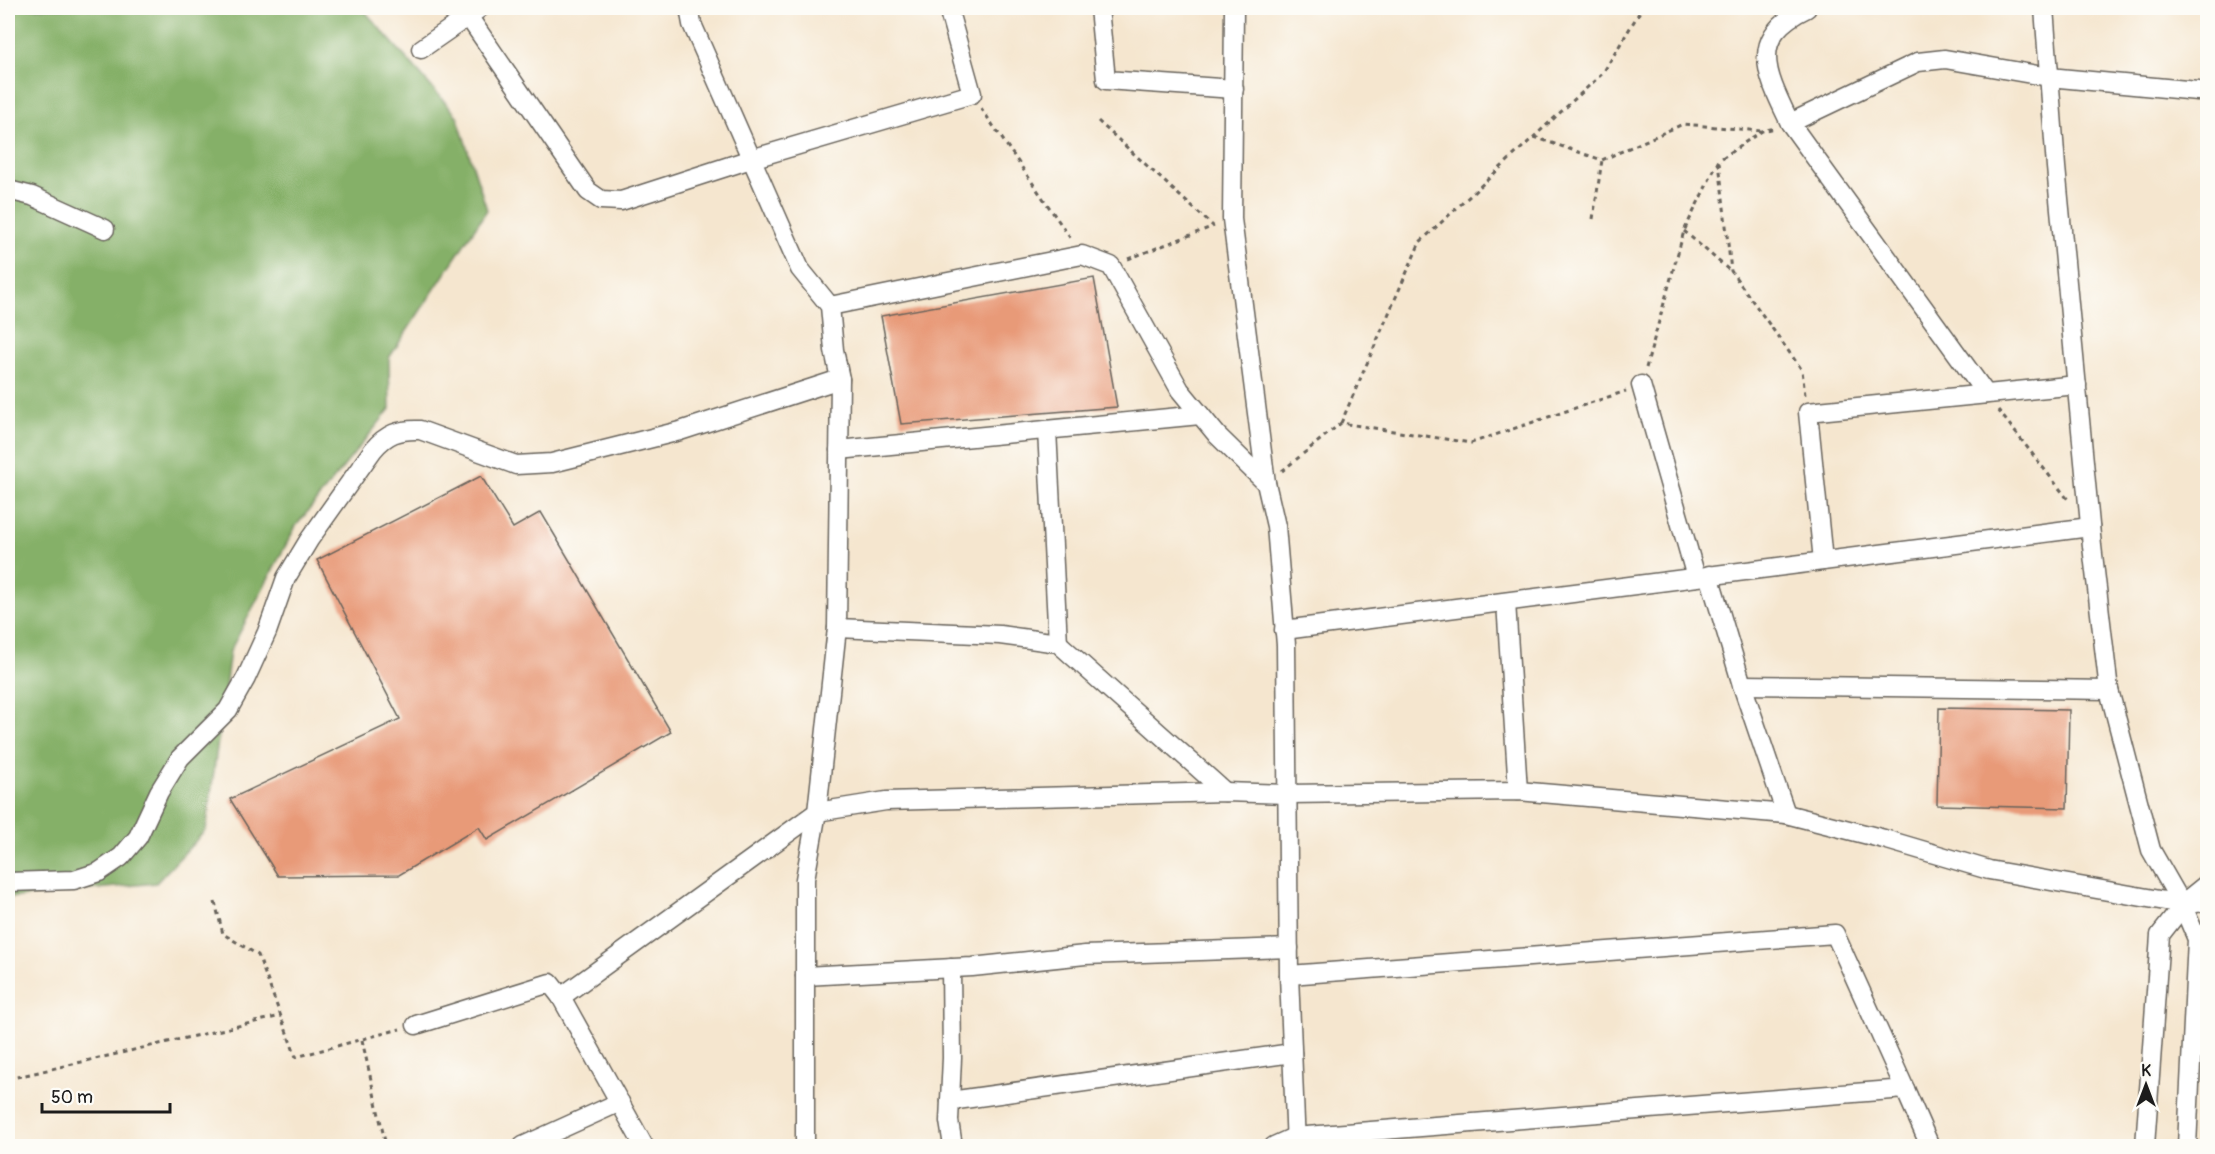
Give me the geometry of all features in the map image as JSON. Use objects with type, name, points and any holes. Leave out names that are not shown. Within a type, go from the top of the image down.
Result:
[{"type":"street","points":[[689,8],[692,24],[800,269],[830,306],[834,350],[840,379],[837,628],[817,812],[805,879],[805,1146]]},
{"type":"street","points":[[421,49],[474,12],[588,191],[601,200],[621,201],[751,159],[972,94],[948,8]]},
{"type":"street","points":[[1099,8],[1106,80],[1234,89]]},
{"type":"street","points":[[1234,8],[1232,219],[1266,483],[1276,526],[1284,630],[1289,975],[1295,1142]]},
{"type":"street","points":[[1807,8],[1796,13],[1775,30],[1767,54],[1772,85],[1790,123],[1986,394]]},
{"type":"street","points":[[2046,11],[2049,76],[2090,526],[2109,690],[2151,850],[2182,905],[2197,939],[2187,1146]]},
{"type":"street","points":[[1790,123],[1918,62],[1945,59],[2049,76],[2208,92]]},
{"type":"street","points":[[8,190],[33,196],[105,229]]},
{"type":"street","points":[[830,306],[1082,255],[1111,266],[1180,390],[1217,435],[1266,483]]},
{"type":"street","points":[[8,882],[74,880],[99,872],[121,857],[138,837],[159,792],[180,758],[228,710],[267,632],[286,578],[309,540],[373,450],[393,433],[406,429],[420,430],[516,465],[552,463],[680,431],[840,379]]},
{"type":"street","points":[[1641,385],[1703,576],[1786,814]]},
{"type":"street","points":[[1823,561],[1808,412],[2077,385]]},
{"type":"street","points":[[839,450],[1200,415]]},
{"type":"street","points":[[1047,430],[1058,643]]},
{"type":"street","points":[[1284,630],[2090,526]]},
{"type":"street","points":[[1506,602],[1518,791]]},
{"type":"street","points":[[837,628],[1000,635],[1058,643],[1225,792]]},
{"type":"street","points":[[1742,686],[2109,690]]},
{"type":"street","points":[[561,997],[817,812],[886,801],[1225,792],[1288,794],[1518,791],[1786,814],[1884,839],[1989,870],[2182,905],[2208,902]]},
{"type":"street","points":[[2145,1146],[2160,935],[2182,905],[2208,883]]},
{"type":"street","points":[[1289,975],[1835,934],[1930,1146]]},
{"type":"street","points":[[805,976],[951,968],[1085,955],[1289,948]]},
{"type":"street","points":[[951,968],[950,1135],[953,1146]]},
{"type":"street","points":[[416,1025],[550,983],[561,997],[644,1146]]},
{"type":"street","points":[[950,1101],[1292,1053]]},
{"type":"street","points":[[1274,1146],[1295,1142],[1905,1089]]},
{"type":"street","points":[[523,1146],[620,1102]]},
{"type":"path","points":[[1266,483],[1341,423],[1420,242],[1603,73],[1642,8]]},
{"type":"path","points":[[972,94],[1082,255]]},
{"type":"path","points":[[1098,121],[1213,226]]},
{"type":"path","points":[[1341,423],[1471,443],[1641,385],[1683,231],[1719,160],[1762,131],[1790,123]]},
{"type":"path","points":[[1534,137],[1602,160],[1683,124],[1762,131]]},
{"type":"path","points":[[1593,219],[1602,160]]},
{"type":"path","points":[[1719,160],[1731,271]]},
{"type":"path","points":[[1111,266],[1232,219]]},
{"type":"path","points":[[1683,231],[1731,271],[1802,370],[1808,412]]},
{"type":"path","points":[[1986,394],[2090,526]]},
{"type":"path","points":[[215,902],[223,933],[258,955],[296,1057],[416,1025]]},
{"type":"path","points":[[8,1079],[281,1016]]},
{"type":"path","points":[[362,1040],[386,1146]]},
{"type":"green space","points":[[8,8],[362,8],[457,116],[487,210],[389,358],[390,409],[296,526],[230,651],[206,830],[156,883],[8,898]]},
{"type":"building","points":[[1094,278],[1117,407],[901,424],[881,316]]},
{"type":"building","points":[[481,476],[513,528],[541,512],[671,732],[487,840],[479,827],[399,875],[278,876],[230,799],[400,719],[317,560]]},
{"type":"building","points":[[1939,708],[2069,710],[2067,808],[1937,805]]}]
